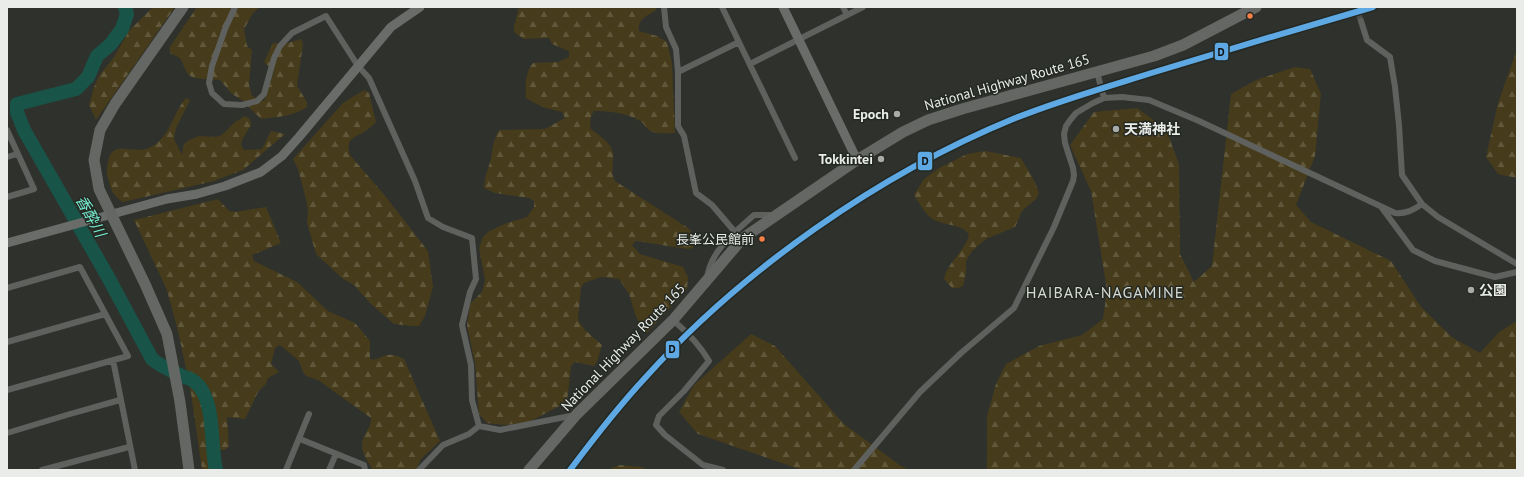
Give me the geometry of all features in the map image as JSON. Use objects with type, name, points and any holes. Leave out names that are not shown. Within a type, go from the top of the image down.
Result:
[{"type":"highway","points":[[183,7],[115,104],[100,130],[94,160],[99,189],[167,334],[180,402],[189,470]]},
{"type":"highway","name":"National Highway Route 165","points":[[529,470],[577,414],[673,320],[743,238],[857,160],[903,132],[928,120],[1154,56],[1183,45],[1256,7]]},
{"type":"street","points":[[235,7],[225,29],[212,66],[209,83],[212,93],[224,104],[242,105],[257,101],[264,94],[274,58],[280,46],[292,33],[326,16],[358,66],[369,78],[415,181],[428,218],[443,227],[472,238],[476,279],[470,292],[462,325],[471,365],[472,400],[479,426]]},
{"type":"street","points":[[7,243],[166,199],[204,192],[261,172],[282,156],[391,27],[420,7]]},
{"type":"street","points":[[664,7],[666,27],[676,49],[678,72],[678,126],[684,136],[696,193],[712,206],[735,232]]},
{"type":"street","points":[[722,7],[795,158]]},
{"type":"street","points":[[783,7],[857,160]]},
{"type":"street","points":[[843,7],[846,15]]},
{"type":"street","points":[[750,64],[863,7]]},
{"type":"street","points":[[1361,21],[1367,40],[1390,57],[1398,117],[1402,175],[1422,204],[1438,217],[1455,229],[1517,264]]},
{"type":"street","points":[[678,72],[739,42]]},
{"type":"street","points":[[1097,72],[1104,98]]},
{"type":"street","points":[[854,470],[920,392],[961,353],[1014,308],[1054,226],[1073,181],[1073,168],[1064,143],[1066,126],[1076,113],[1104,98],[1122,97],[1149,100],[1234,136],[1395,213],[1402,214],[1412,211],[1422,204]]},
{"type":"street","points":[[7,130],[34,189],[7,197]]},
{"type":"street","points":[[7,157],[17,154]]},
{"type":"street","points":[[1381,207],[1413,250],[1435,261],[1495,277],[1517,272]]},
{"type":"street","points":[[707,280],[708,270],[716,252],[735,232],[754,215],[776,215]]},
{"type":"street","points":[[7,288],[80,267],[128,356],[7,390]]},
{"type":"street","points":[[7,342],[105,314]]},
{"type":"street","points":[[673,320],[688,333],[705,353],[709,361],[684,391],[659,416],[656,425],[665,435],[703,465],[723,470]]},
{"type":"street","points":[[113,360],[135,470]]},
{"type":"street","points":[[7,433],[120,400]]},
{"type":"street","points":[[286,470],[310,414]]},
{"type":"street","points":[[419,470],[443,445],[469,434],[479,426],[500,430],[577,414]]},
{"type":"street","points":[[300,439],[364,465],[365,470]]},
{"type":"street","points":[[42,470],[130,447]]},
{"type":"street","points":[[329,470],[336,454]]},
{"type":"green space","points":[[153,7],[175,7],[96,120],[89,105],[99,76],[114,57],[129,31]]},
{"type":"green space","points":[[197,7],[260,7],[253,13],[244,29],[247,46],[252,50],[249,85],[252,96],[264,101],[274,71],[264,62],[273,43],[284,44],[301,39],[303,44],[297,86],[307,102],[307,107],[291,114],[261,119],[242,100],[232,94],[220,80],[191,77],[181,60],[171,54],[169,48]]},
{"type":"green space","points":[[519,7],[656,7],[656,10],[641,21],[639,31],[657,36],[667,42],[672,63],[675,133],[652,132],[642,122],[635,118],[624,114],[606,111],[594,111],[591,116],[590,128],[604,139],[612,149],[612,167],[615,181],[688,228],[696,237],[693,248],[687,249],[636,241],[632,245],[640,254],[683,267],[688,277],[687,289],[647,333],[636,317],[629,294],[619,279],[601,277],[584,283],[581,288],[578,320],[585,330],[602,345],[597,362],[594,366],[575,362],[571,366],[567,402],[529,422],[505,425],[487,423],[479,414],[475,363],[467,326],[470,304],[482,292],[485,280],[479,248],[483,237],[488,232],[504,224],[527,217],[534,207],[534,201],[529,198],[495,193],[484,188],[485,180],[494,141],[499,130],[545,129],[565,118],[562,112],[542,107],[526,98],[526,84],[528,71],[533,63],[558,62],[569,57],[569,51],[552,44],[549,38],[524,39],[514,32]]},
{"type":"green space","points":[[1517,49],[1517,178],[1498,174],[1486,157],[1498,103]]},
{"type":"green space","points":[[1295,67],[1310,69],[1321,94],[1315,156],[1296,205],[1311,222],[1391,261],[1421,307],[1453,338],[1480,353],[1499,332],[1517,321],[1517,470],[987,470],[987,416],[996,384],[1006,364],[1039,346],[1082,335],[1103,319],[1107,290],[1091,191],[1070,145],[1094,112],[1137,108],[1166,129],[1179,164],[1180,254],[1194,282],[1212,266],[1231,94],[1256,80]]},
{"type":"green space","points":[[364,90],[369,93],[376,122],[352,139],[349,145],[350,155],[386,197],[428,251],[433,287],[425,316],[419,326],[394,324],[371,304],[354,285],[343,279],[316,254],[307,223],[308,211],[306,199],[298,169],[293,159],[343,103]]},
{"type":"green space","points":[[186,98],[190,100],[176,128],[174,139],[182,155],[184,144],[189,140],[199,136],[216,137],[222,135],[235,122],[245,116],[250,119],[251,125],[242,140],[241,145],[244,150],[262,149],[271,131],[285,134],[243,170],[214,181],[123,202],[112,192],[107,176],[110,155],[119,149],[145,149],[158,142],[167,131],[181,104]]},
{"type":"green space","points":[[986,151],[1021,158],[1035,182],[1039,193],[1036,199],[1022,211],[1015,227],[986,239],[972,251],[966,261],[966,273],[963,286],[952,288],[944,279],[952,262],[964,246],[969,234],[965,230],[956,226],[935,221],[924,211],[914,195],[924,179],[939,168],[967,154]]},
{"type":"green space","points":[[218,199],[229,211],[235,212],[266,207],[281,243],[252,255],[254,261],[297,282],[328,311],[355,323],[370,341],[370,359],[390,355],[404,359],[440,441],[421,459],[416,470],[373,470],[362,448],[363,438],[370,426],[371,418],[318,380],[306,376],[299,361],[280,345],[275,348],[271,364],[279,372],[268,378],[266,384],[258,392],[245,419],[227,417],[229,446],[225,450],[211,450],[210,465],[219,470],[202,470],[191,393],[179,335],[167,290],[134,220]]},
{"type":"green space","points":[[751,334],[775,346],[844,424],[901,466],[909,470],[802,470],[698,434],[679,412],[694,385]]},
{"type":"green space","points":[[620,465],[641,467],[650,470],[606,470]]},
{"type":"waterway","name":"香酔川","points":[[125,7],[127,14],[122,29],[110,45],[97,56],[88,77],[76,89],[17,104],[17,112],[24,130],[108,277],[152,359],[167,369],[193,380],[202,390],[209,411],[216,470]]},
{"type":"tunnel","points":[[1356,7],[1361,21]]},
{"type":"transit line","name":"D","points":[[570,470],[606,423],[635,389],[683,338],[725,300],[769,263],[815,229],[863,197],[913,167],[963,141],[1013,119],[1049,106],[1185,63],[1373,7]]},
{"type":"place","name":"Epoch","points":[[897,114]]},
{"type":"place","name":"天満神社","points":[[1116,129]]},
{"type":"place","name":"Tokkintei","points":[[881,159]]},
{"type":"place","name":"長峯公民館前","points":[[762,239]]},
{"type":"place","name":"公園","points":[[1471,290]]},
{"type":"district","name":"HAIBARA-NAGAMINE","points":[[1105,292]]}]
